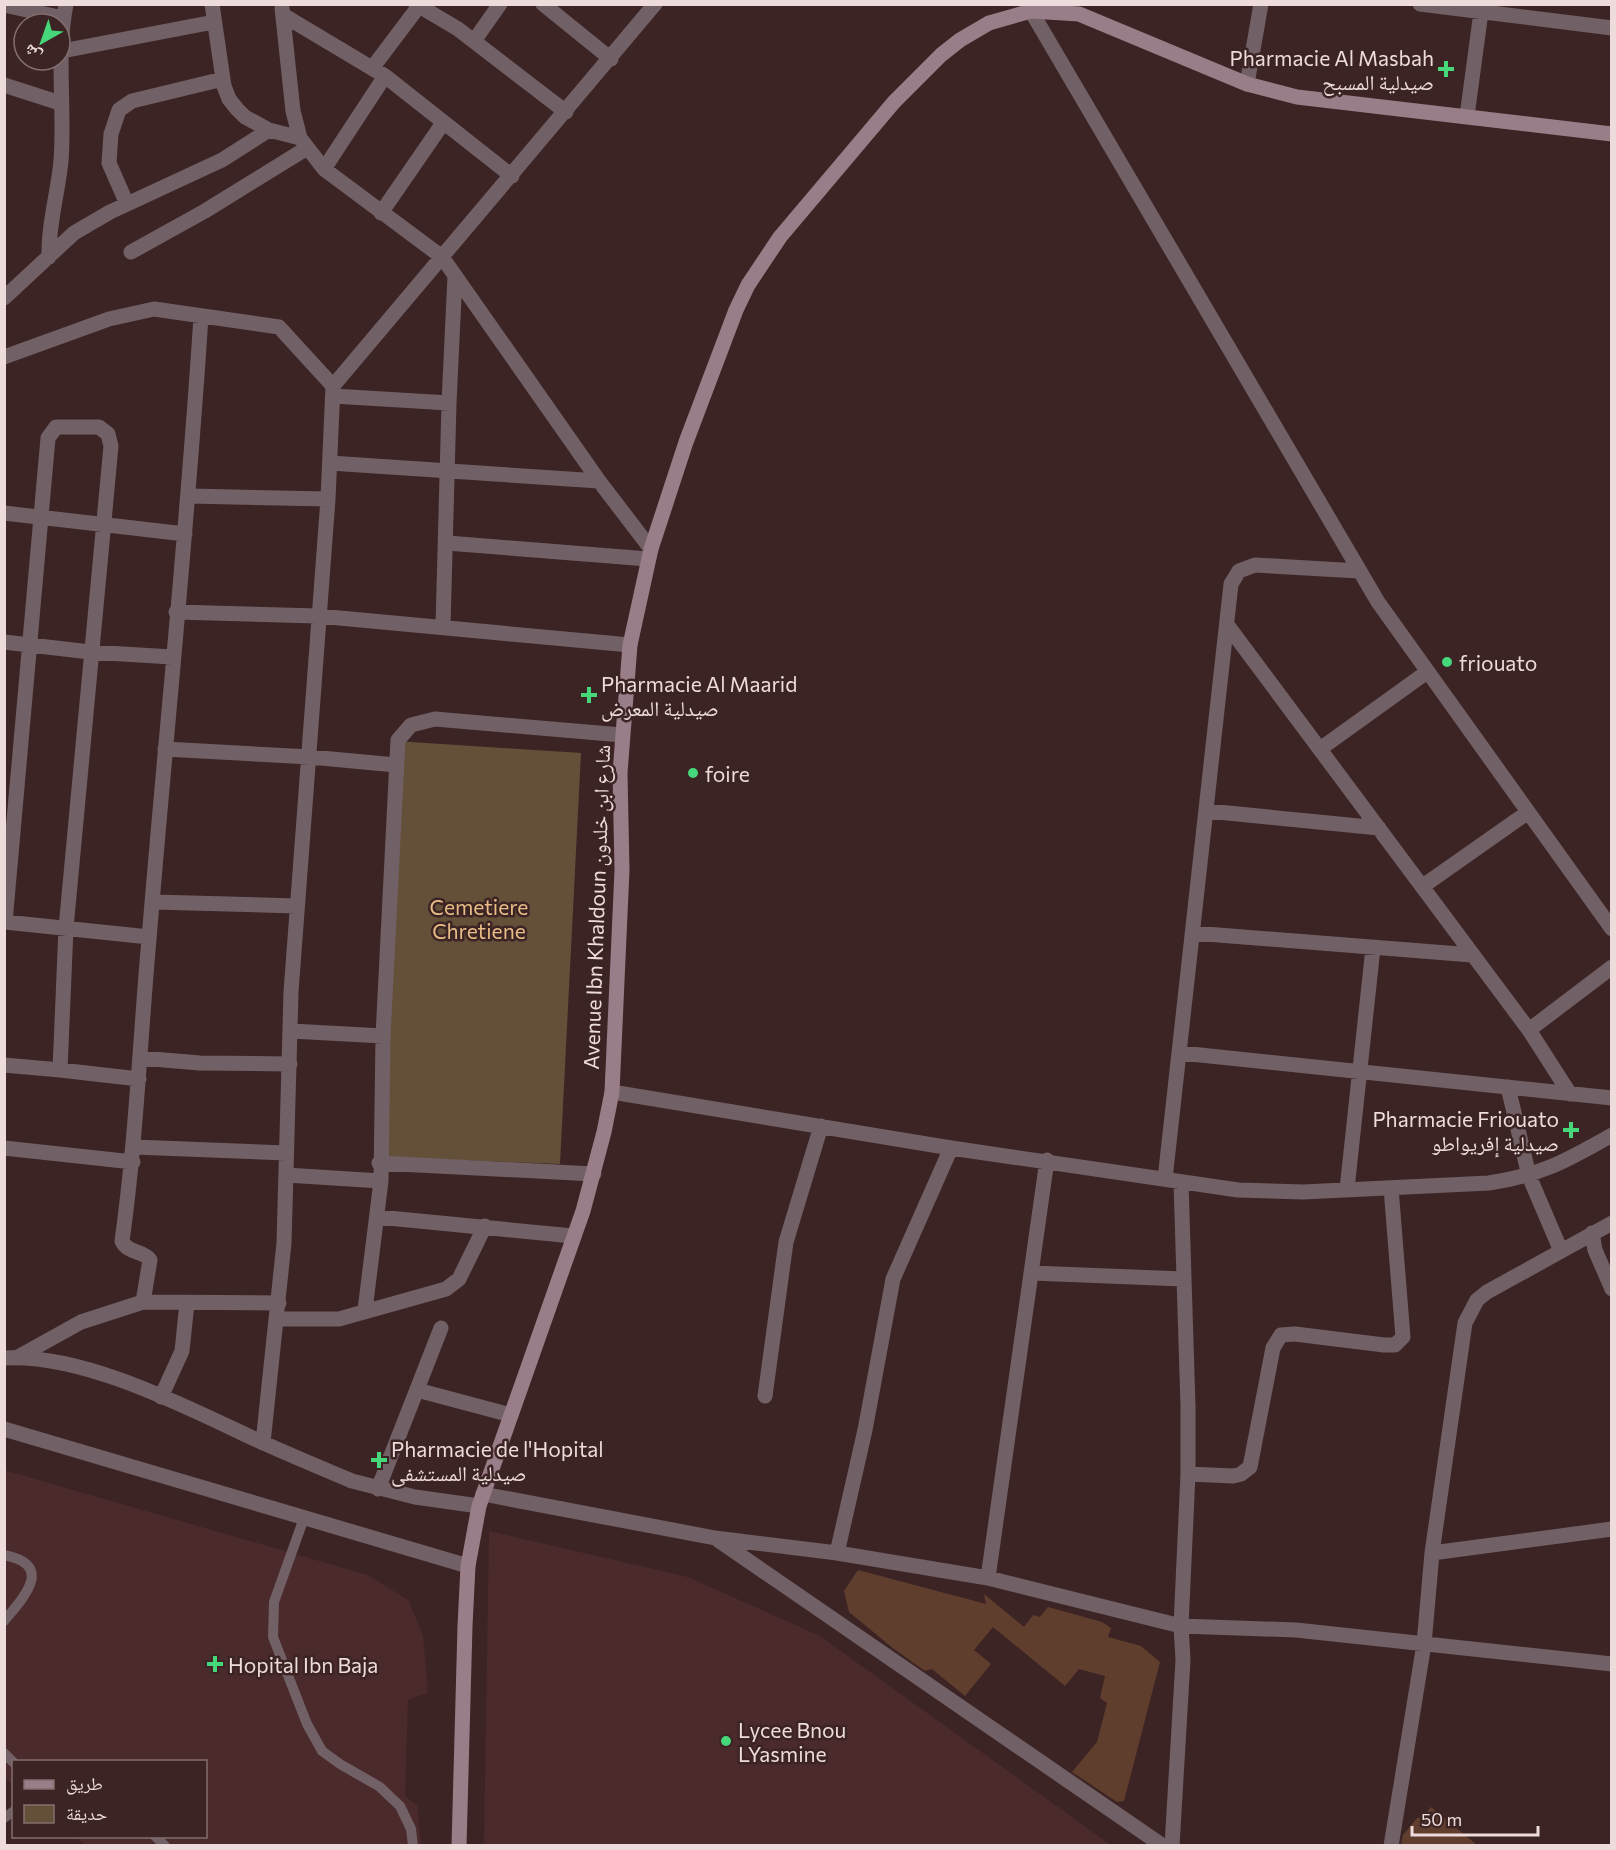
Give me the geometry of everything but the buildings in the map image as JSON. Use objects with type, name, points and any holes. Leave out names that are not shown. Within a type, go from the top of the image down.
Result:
[{"type":"street","points":[[212,4],[223,79],[229,99],[245,117],[269,130],[303,143]]},
{"type":"street","points":[[474,41],[500,4]]},
{"type":"street","points":[[543,4],[611,59]]},
{"type":"street","points":[[263,1443],[278,1319],[297,906],[310,757],[333,391],[442,257],[655,4]]},
{"type":"street","points":[[1247,84],[1262,4]]},
{"type":"street","points":[[1420,4],[1611,28]]},
{"type":"street","points":[[4,5],[64,11]]},
{"type":"street","points":[[324,169],[418,5],[474,41],[566,112]]},
{"type":"street","name":"Avenue Ibn Khaldoun شارع ابن خلدون","points":[[459,1845],[468,1566],[481,1500],[525,1381],[594,1174],[612,1092],[622,870],[622,735],[630,645],[650,554],[686,442],[725,336],[748,285],[769,253],[800,212],[919,75],[960,40],[979,28],[1012,15],[1031,11],[1079,9],[1247,84],[1297,97],[1611,134]]},
{"type":"street","points":[[283,10],[379,72],[512,176]]},
{"type":"street","points":[[283,10],[293,111],[303,143],[324,169],[442,257],[650,554]]},
{"type":"street","points":[[1031,11],[1359,571],[1427,672],[1611,929]]},
{"type":"street","points":[[1467,116],[1481,12]]},
{"type":"street","points":[[72,49],[214,22]]},
{"type":"street","points":[[49,257],[49,238],[61,160],[61,72]]},
{"type":"street","points":[[127,204],[109,163],[111,134],[118,110],[132,101],[223,79]]},
{"type":"street","points":[[4,86],[60,103]]},
{"type":"street","points":[[381,213],[444,123]]},
{"type":"street","points":[[4,298],[74,233],[127,204],[207,168],[269,130]]},
{"type":"street","points":[[131,252],[205,212],[303,143]]},
{"type":"street","points":[[443,626],[447,543],[448,403],[455,276]]},
{"type":"street","points":[[4,357],[109,319],[144,310],[279,327],[292,338],[333,391],[448,403]]},
{"type":"street","points":[[143,1302],[150,1260],[148,1256],[128,1249],[122,1241],[134,1155],[149,937],[172,657],[189,496],[201,316]]},
{"type":"street","points":[[60,1070],[66,928],[111,446],[108,434],[99,427],[63,426],[52,429],[49,433],[5,922],[66,928],[149,937]]},
{"type":"street","points":[[330,463],[447,469],[599,481]]},
{"type":"street","points":[[189,496],[328,499]]},
{"type":"street","points":[[4,513],[185,534]]},
{"type":"street","points":[[447,543],[650,554]]},
{"type":"street","points":[[1165,1179],[1208,811],[1231,584],[1234,577],[1246,567],[1273,566],[1359,571]]},
{"type":"street","points":[[177,612],[318,616],[630,645]]},
{"type":"street","points":[[1228,626],[1529,1030],[1570,1094]]},
{"type":"street","points":[[4,642],[90,652],[172,657]]},
{"type":"street","points":[[1320,749],[1427,672]]},
{"type":"street","points":[[365,1311],[381,1181],[379,1163],[383,1036],[398,740],[411,725],[435,719],[622,735]]},
{"type":"street","points":[[165,749],[310,757],[396,765]]},
{"type":"street","points":[[1208,811],[1379,828]]},
{"type":"street","points":[[1423,886],[1527,813]]},
{"type":"street","points":[[153,902],[297,906]]},
{"type":"street","points":[[1193,933],[1472,955]]},
{"type":"street","points":[[1347,1189],[1357,1073],[1373,948]]},
{"type":"street","points":[[1529,1030],[1611,967]]},
{"type":"street","points":[[291,1031],[383,1036]]},
{"type":"street","points":[[1180,1053],[1611,1098]]},
{"type":"street","points":[[140,1058],[200,1063],[290,1064]]},
{"type":"street","points":[[4,1065],[139,1079]]},
{"type":"street","points":[[1508,1088],[1529,1176],[1561,1251]]},
{"type":"street","points":[[612,1092],[951,1148],[1047,1160],[1181,1182],[1271,1192],[1489,1183],[1529,1176],[1560,1165],[1611,1135]]},
{"type":"street","points":[[765,1396],[786,1242],[821,1126]]},
{"type":"street","points":[[4,1148],[134,1155],[286,1153]]},
{"type":"street","points":[[837,1553],[865,1430],[893,1279],[951,1148]]},
{"type":"street","points":[[988,1578],[1047,1160]]},
{"type":"street","points":[[379,1163],[594,1174]]},
{"type":"street","points":[[286,1175],[381,1181]]},
{"type":"street","points":[[1172,1845],[1183,1660],[1181,1626],[1188,1474],[1181,1182]]},
{"type":"street","points":[[1188,1474],[1233,1476],[1241,1474],[1250,1467],[1273,1348],[1281,1335],[1295,1334],[1384,1346],[1395,1345],[1403,1337],[1391,1188]]},
{"type":"street","points":[[378,1217],[573,1236]]},
{"type":"street","points":[[1391,1845],[1424,1644],[1432,1553],[1465,1323],[1470,1311],[1487,1292],[1611,1223]]},
{"type":"street","points":[[278,1319],[330,1320],[452,1286],[464,1270],[485,1226]]},
{"type":"street","points":[[1592,1233],[1595,1250],[1611,1289]]},
{"type":"street","points":[[1032,1273],[1183,1279]]},
{"type":"street","points":[[11,1358],[81,1322],[143,1302],[279,1303]]},
{"type":"street","points":[[161,1397],[182,1351],[187,1303]]},
{"type":"street","points":[[378,1489],[441,1328]]},
{"type":"street","points":[[11,1358],[105,1375],[161,1397],[352,1481],[378,1489],[481,1500],[715,1538],[837,1553],[988,1578],[1181,1626],[1296,1630],[1611,1664]]},
{"type":"street","points":[[417,1390],[511,1415]]},
{"type":"street","points":[[4,1429],[468,1566]]},
{"type":"street","points":[[1432,1553],[1611,1529]]},
{"type":"street","points":[[715,1538],[1163,1845]]},
{"type":"lane","points":[[304,1518],[274,1602],[273,1636],[307,1724],[322,1751],[380,1787],[400,1806],[411,1829],[413,1845]]},
{"type":"lane","points":[[4,1555],[18,1558],[27,1565],[33,1576],[30,1589],[4,1621]]},
{"type":"shaded area","name":"Hopital Ibn Baja","points":[[4,1470],[368,1575],[408,1600],[423,1635],[428,1693],[408,1700],[405,1796],[417,1805],[421,1845],[86,1845],[76,1838],[207,1838],[207,1760],[12,1760],[12,1784],[5,1778]]},
{"type":"shaded area","name":"Lycee Bnou LYasmine","points":[[489,1531],[688,1577],[820,1636],[1111,1845],[484,1845]]},
{"type":"green space","name":"Cemetiere Chretiene","points":[[395,741],[581,753],[560,1164],[375,1157]]},
{"type":"place","name":"Pharmacie Al Masbah صيدلية المسبح","points":[[1446,69]]},
{"type":"place","name":"friouato","points":[[1447,662]]},
{"type":"place","name":"Pharmacie Al Maarid صيدلية المعرض","points":[[589,695]]},
{"type":"place","name":"foire","points":[[693,773]]},
{"type":"place","name":"Pharmacie Friouato صيدلية إفريواطو","points":[[1571,1130]]},
{"type":"place","name":"Pharmacie de l'Hopital صيدلية المستشفى","points":[[379,1460]]},
{"type":"place","name":"Hopital Ibn Baja","points":[[215,1664]]},
{"type":"place","name":"Lycee Bnou LYasmine","points":[[726,1741]]}]
